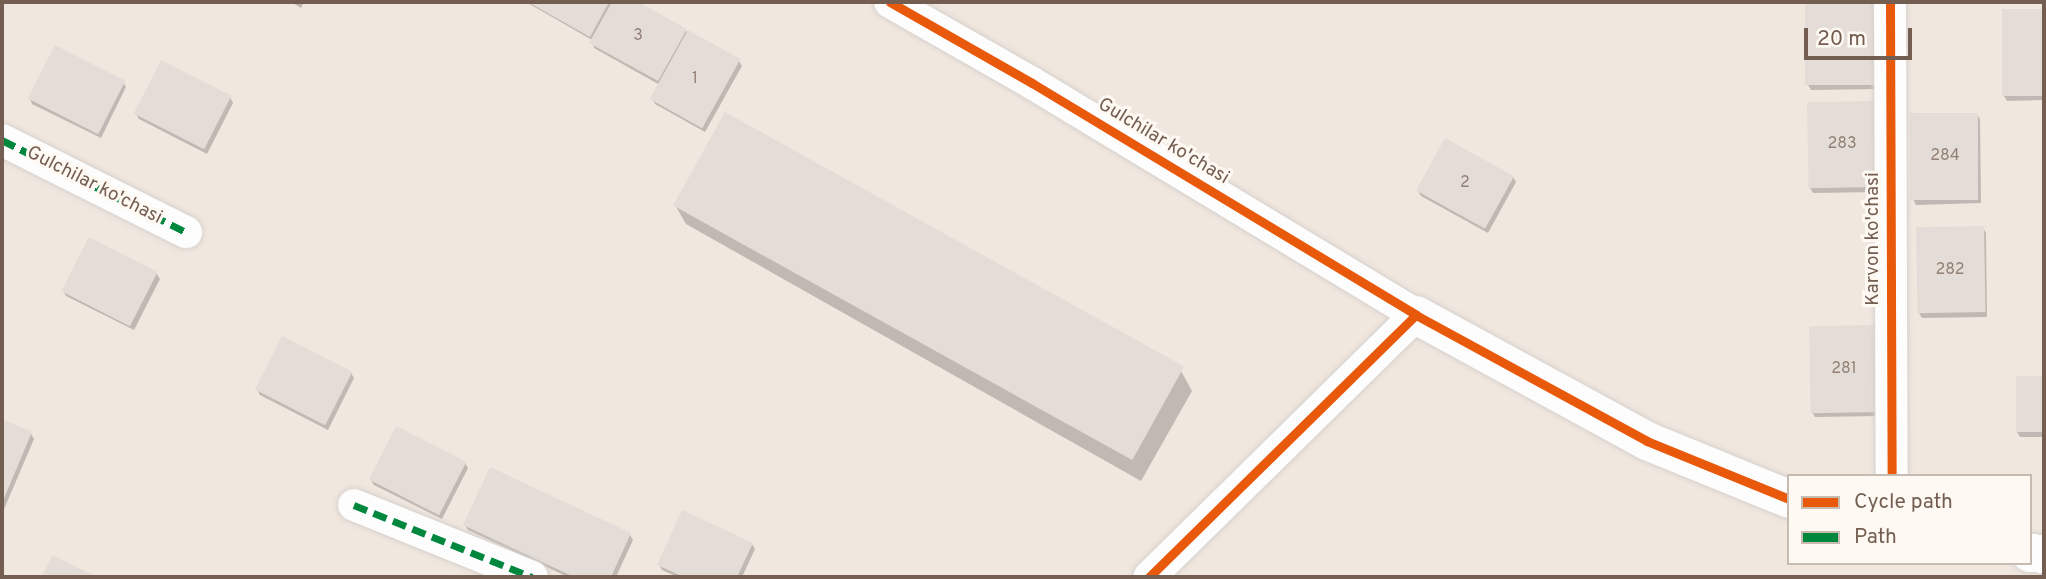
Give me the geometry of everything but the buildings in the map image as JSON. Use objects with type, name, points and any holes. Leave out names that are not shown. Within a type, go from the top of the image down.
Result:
[{"type":"street","name":"Gulchilar ko'chasi","points":[[890,2],[1032,83],[1416,315]]},
{"type":"street","name":"Karvon ko'chasi","points":[[1890,2],[1892,474]]},
{"type":"street","name":"Gulchilar ko'chasi","points":[[2,140],[186,232]]},
{"type":"street","points":[[1149,577],[1416,315],[1647,441],[1787,498]]},
{"type":"street","points":[[354,505],[532,577]]},
{"type":"shaded area","points":[[2,2],[2044,2],[2044,577],[2,577]]},
{"type":"marked path","points":[[2,140],[186,232]]},
{"type":"marked path","points":[[354,505],[532,577]]},
{"type":"cycle path","points":[[890,2],[1032,83],[1416,315],[1647,441],[1787,498]]},
{"type":"cycle path","points":[[1890,2],[1892,474]]},
{"type":"cycle path","points":[[1149,577],[1416,315]]}]
